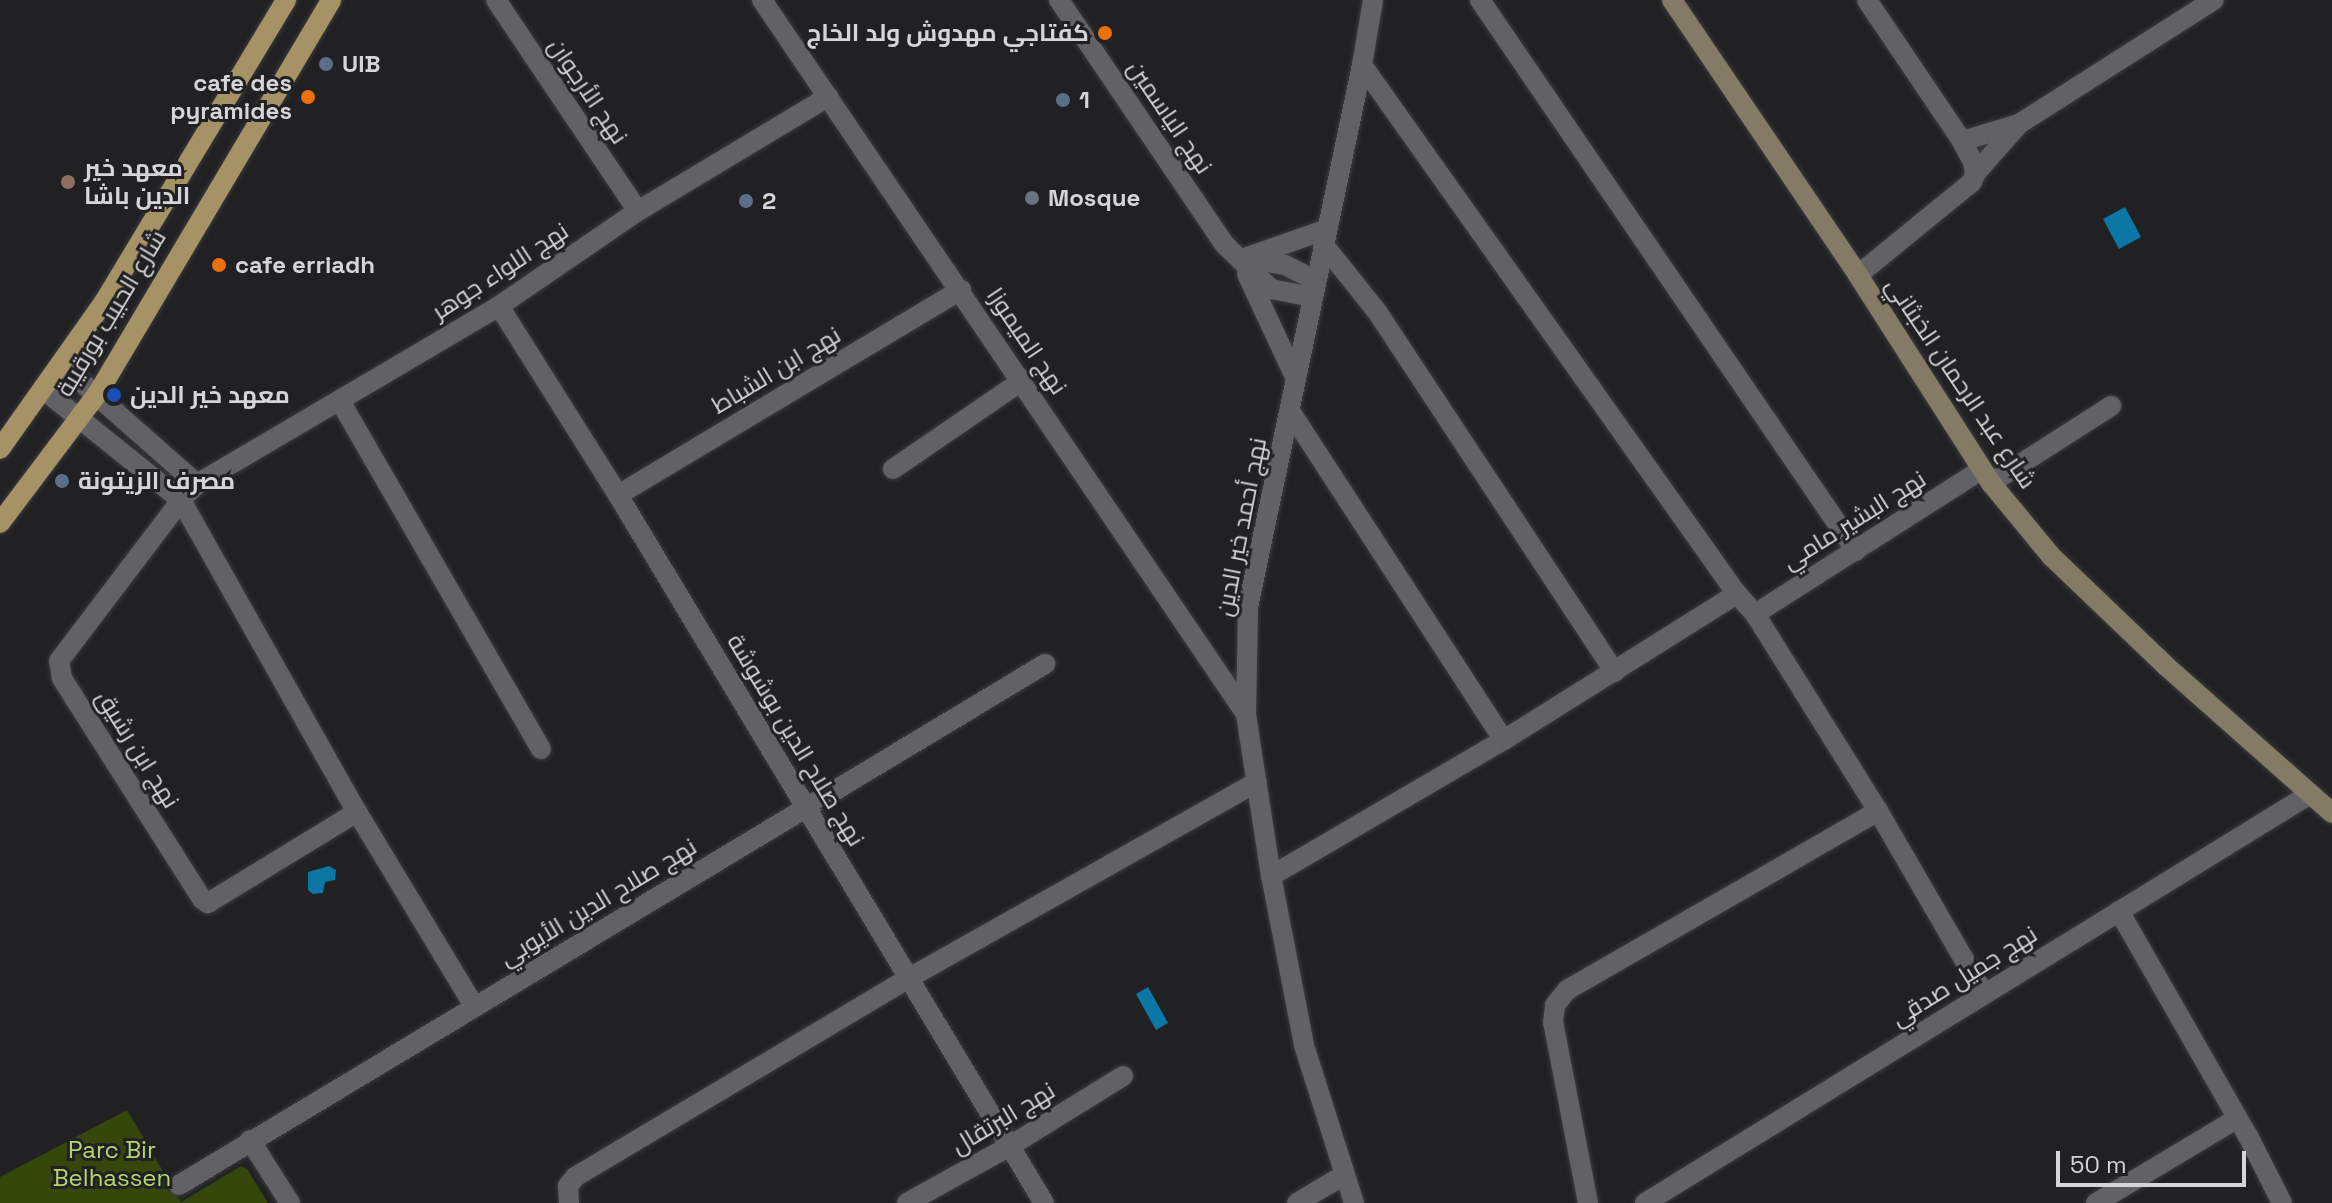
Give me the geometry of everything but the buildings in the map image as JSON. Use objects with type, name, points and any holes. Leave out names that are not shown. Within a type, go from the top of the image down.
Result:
[{"type":"main road","points":[[0,449],[62,365],[195,154],[286,0]]},
{"type":"main road","name":"شارع الحبيب بورقيبة","points":[[0,523],[98,393],[331,0]]},
{"type":"main road","name":"شارع عبد الرحمان الخبثاني","points":[[1672,0],[1858,275],[1986,477],[2052,557],[2166,666],[2332,813]]},
{"type":"street","name":"نهج الأرجوان","points":[[496,0],[638,211]]},
{"type":"street","name":"نهج الميموزا","points":[[762,0],[1023,380],[1246,714]]},
{"type":"street","name":"نهج الياسمين","points":[[1059,0],[1219,237],[1242,259],[1294,375]]},
{"type":"street","name":"نهج أحمد خير الدين","points":[[1354,1203],[1304,1045],[1271,876],[1246,714],[1248,607],[1373,0]]},
{"type":"street","points":[[1480,0],[1856,551]]},
{"type":"street","points":[[1867,0],[1962,141],[1973,162],[1975,174]]},
{"type":"street","points":[[1962,141],[2019,124],[2214,0]]},
{"type":"street","points":[[1362,65],[1737,594],[1755,614],[1878,811],[1984,994]]},
{"type":"street","name":"نهج اللواء جوهر","points":[[197,484],[499,306],[638,211],[828,97]]},
{"type":"street","points":[[1858,275],[1972,182],[1975,174],[2019,124]]},
{"type":"street","points":[[1242,259],[1325,236],[1615,672]]},
{"type":"street","points":[[1242,259],[1285,265],[1313,288]]},
{"type":"street","name":"نهج ابن الشباط","points":[[618,495],[961,290]]},
{"type":"street","name":"نهج صلاح الدين بوشوشة","points":[[499,306],[618,495],[1044,1203]]},
{"type":"street","points":[[62,365],[98,393],[197,484]]},
{"type":"street","points":[[893,469],[1023,380]]},
{"type":"street","points":[[44,390],[181,500],[357,812],[474,1006]]},
{"type":"street","points":[[340,401],[541,749]]},
{"type":"street","name":"نهج البشير مامي","points":[[1755,614],[1856,551],[2111,406]]},
{"type":"street","points":[[1290,411],[1504,740]]},
{"type":"street","name":"نهج ابن رشيق","points":[[197,484],[181,500],[59,661],[62,678],[202,899],[208,903],[357,812]]},
{"type":"street","points":[[1271,876],[1504,740],[1737,594]]},
{"type":"street","name":"نهج صلاح الدين الأيوبي","points":[[179,1185],[1045,664]]},
{"type":"street","points":[[569,1203],[568,1186],[575,1177],[909,978],[1257,782]]},
{"type":"street","name":"نهج جميل صدقي","points":[[1645,1203],[2310,794]]},
{"type":"street","points":[[1588,1203],[1553,1022],[1555,1005],[1567,990],[1878,811]]},
{"type":"street","points":[[2119,911],[2238,1118],[2282,1203]]},
{"type":"street","name":"نهج البرتقال","points":[[907,1203],[1010,1146],[1123,1076]]},
{"type":"street","points":[[2096,1203],[2238,1118]]},
{"type":"street","points":[[250,1140],[290,1203]]},
{"type":"street","points":[[1297,1203],[1344,1175]]},
{"type":"green space","name":"Parc Bir Belhassen","points":[[127,1110],[181,1202],[241,1166],[247,1169],[268,1203],[0,1203],[0,1177]]},
{"type":"water","points":[[2125,207],[2141,237],[2119,249],[2103,219]]},
{"type":"water","points":[[329,866],[336,870],[335,880],[325,882],[323,893],[313,894],[308,890],[308,872]]},
{"type":"water","points":[[1148,987],[1168,1023],[1156,1030],[1136,994]]},
{"type":"place","name":"كفتاجي مهدوش ولد الخاج","points":[[1105,33]]},
{"type":"place","name":"UIB","points":[[326,64]]},
{"type":"place","name":"cafe des pyramides","points":[[308,97]]},
{"type":"place","name":"1","points":[[1063,100]]},
{"type":"place","name":"معهد خير الدين باشا","points":[[68,182]]},
{"type":"place","name":"Mosque","points":[[1032,198]]},
{"type":"place","name":"2","points":[[746,201]]},
{"type":"place","name":"cafe erriadh","points":[[219,265]]},
{"type":"place","name":"معهد خير الدين","points":[[114,395]]},
{"type":"place","name":"مصرف الزيتونة","points":[[62,481]]}]
